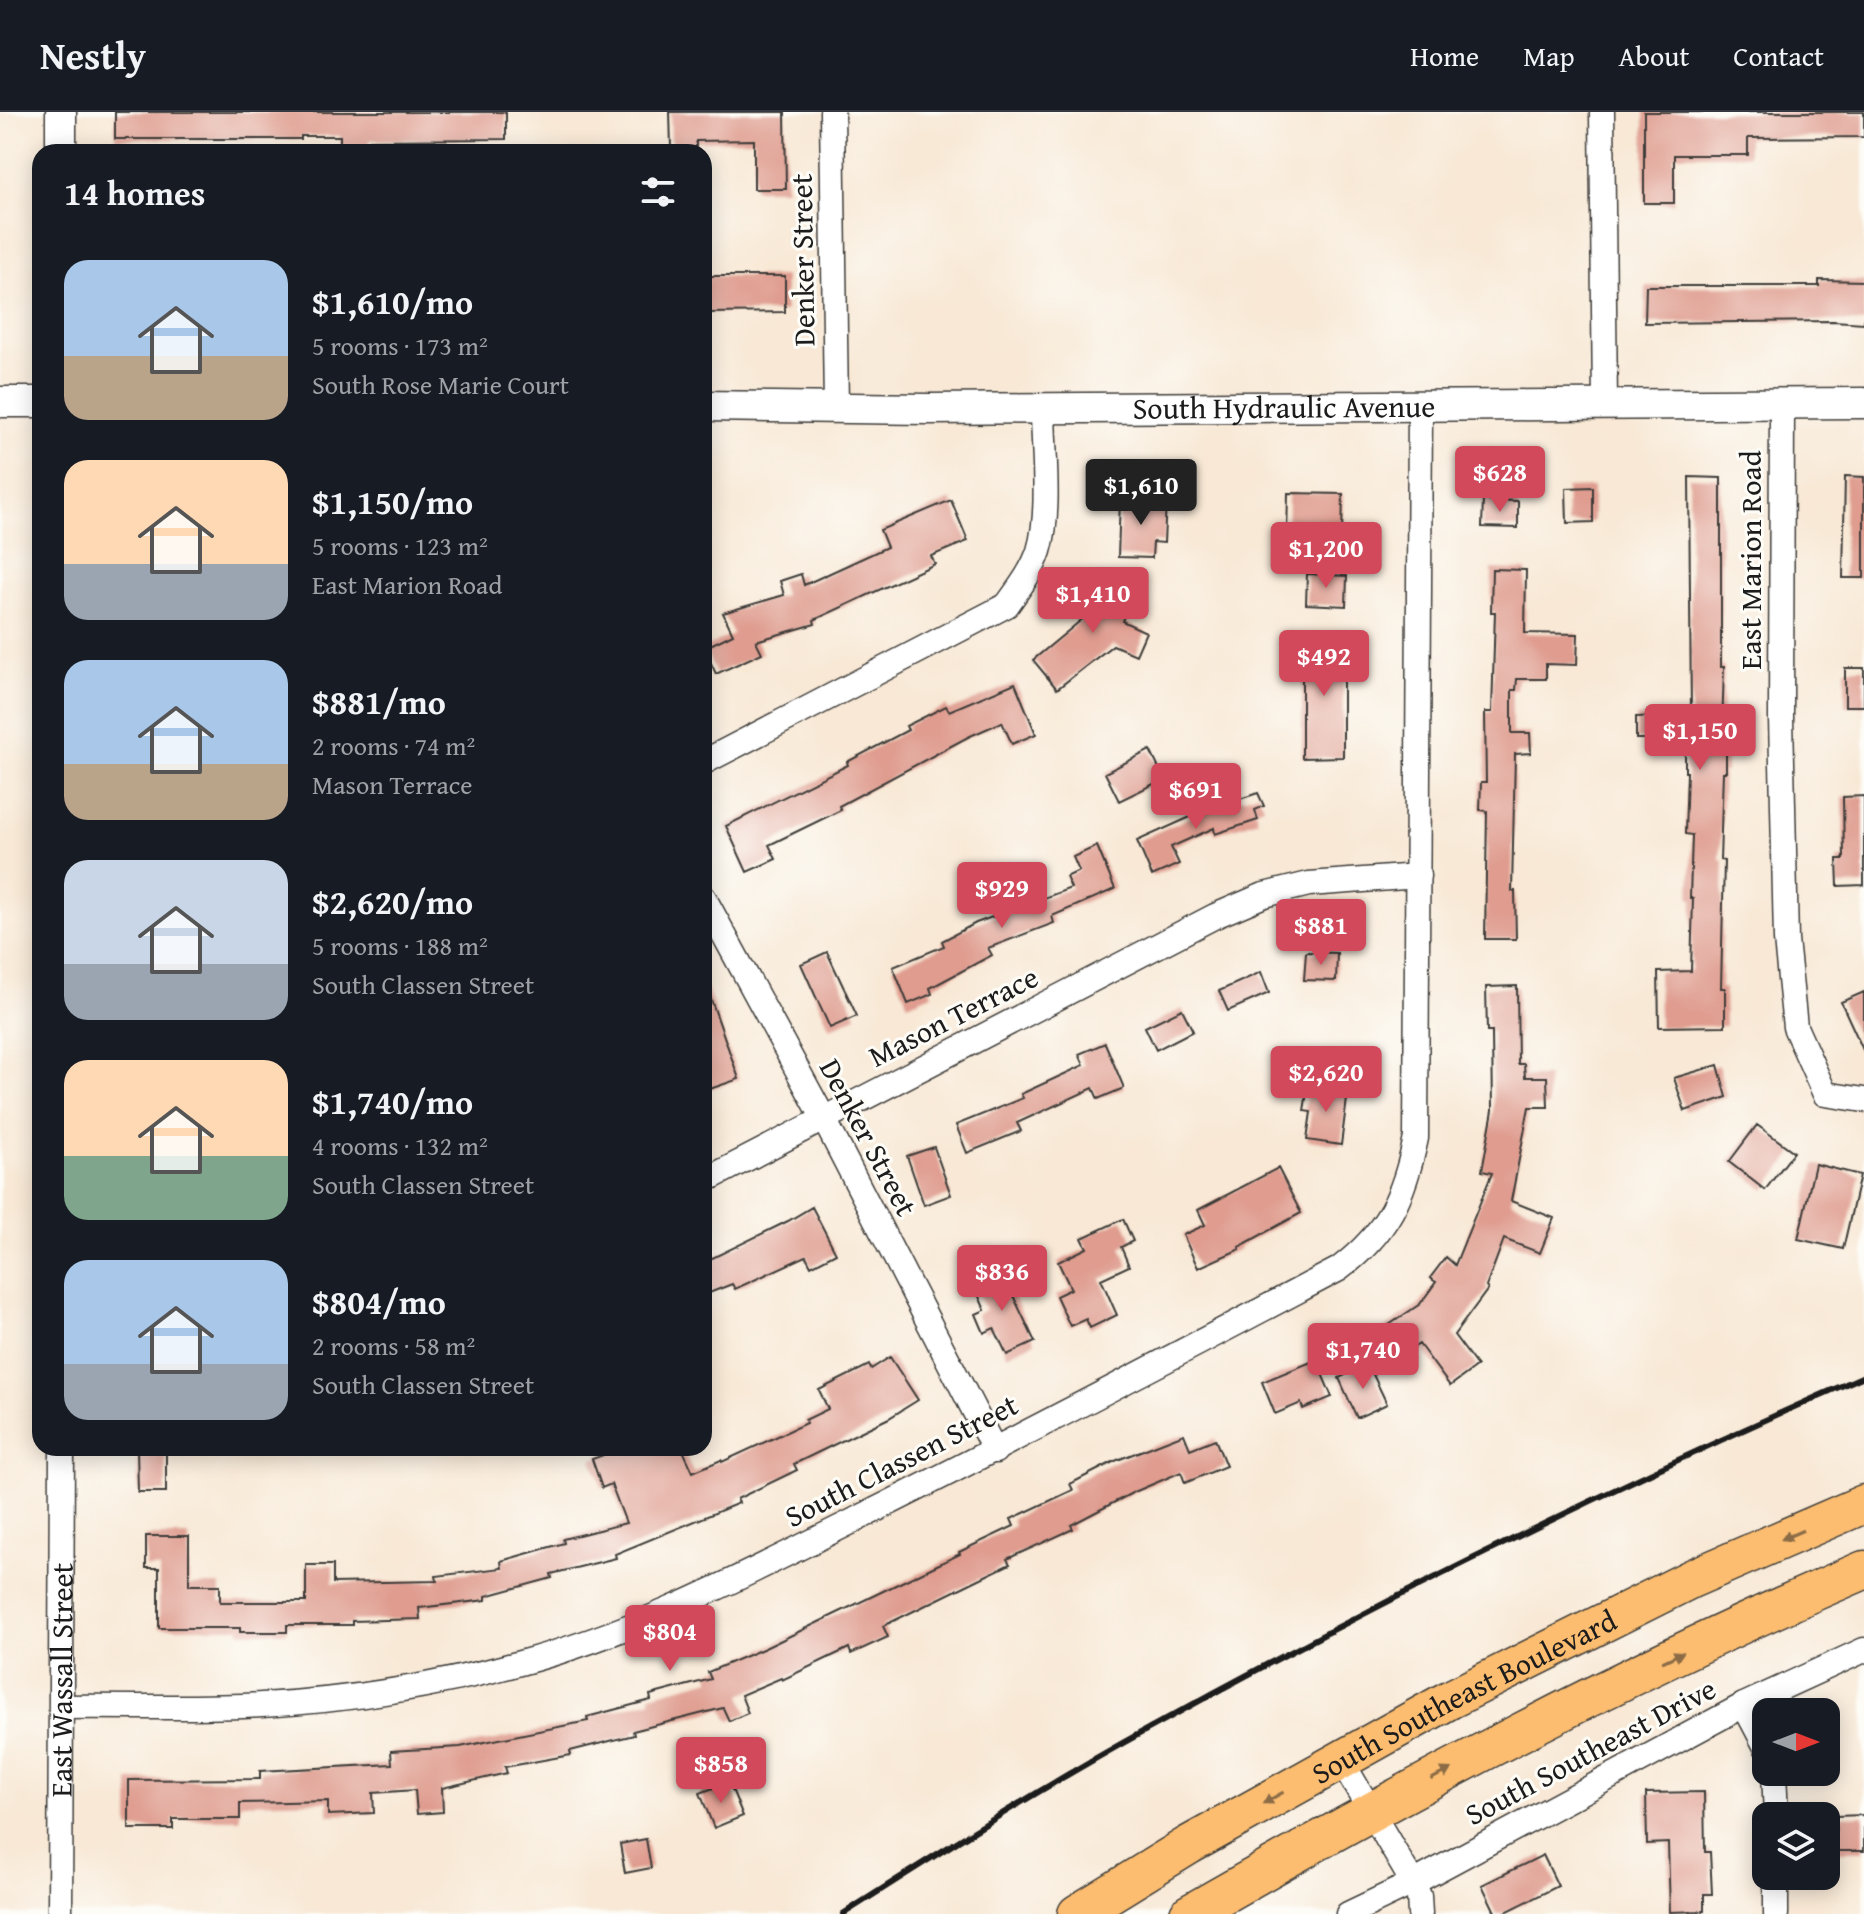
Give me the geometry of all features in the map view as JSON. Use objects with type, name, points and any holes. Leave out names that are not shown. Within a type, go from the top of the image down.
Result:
[{"type":"main road","name":"South Southeast Boulevard","points":[[1077,1914],[1189,1845],[1449,1700],[1691,1579],[1864,1504]]},
{"type":"main road","name":"South Southeast Boulevard","points":[[1189,1914],[1372,1810],[1596,1693],[1864,1570]]},
{"type":"street","points":[[61,112],[61,144]]},
{"type":"street","name":"Denker Street","points":[[832,112],[836,408]]},
{"type":"street","points":[[1602,112],[1605,404]]},
{"type":"street","points":[[0,402],[32,402]]},
{"type":"street","name":"East Marion Road","points":[[1782,403],[1781,718],[1786,940],[1795,1027],[1825,1094],[1864,1100]]},
{"type":"street","name":"South Hydraulic Avenue","points":[[712,406],[1864,403]]},
{"type":"street","name":"South Classen Street","points":[[62,1707],[262,1705],[419,1686],[520,1663],[601,1638],[675,1609],[995,1451],[1339,1269],[1360,1253],[1380,1231],[1396,1206],[1408,1174],[1416,1138],[1420,406]]},
{"type":"street","points":[[712,758],[1007,605],[1038,554],[1044,530],[1043,407]]},
{"type":"street","name":"Mason Terrace","points":[[712,1177],[1215,916],[1264,895],[1309,884],[1418,876]]},
{"type":"street","name":"Denker Street","points":[[712,913],[824,1119],[995,1451]]},
{"type":"street","name":"East Wassall Street","points":[[60,1914],[62,1456]]},
{"type":"street","name":"South Southeast Drive","points":[[1348,1914],[1413,1883],[1744,1705],[1864,1650]]},
{"type":"street","points":[[1744,1705],[1752,1720]]},
{"type":"street","points":[[1341,1760],[1413,1883],[1419,1896],[1420,1914]]},
{"type":"street","points":[[1776,1890],[1776,1914]]},
{"type":"building","points":[[115,112],[506,112],[506,139],[370,140],[370,144],[340,144],[340,136],[301,136],[301,139],[115,139]]},
{"type":"building","points":[[670,112],[785,112],[786,189],[754,189],[754,140],[671,144]]},
{"type":"building","points":[[1644,112],[1864,112],[1864,137],[1748,138],[1748,155],[1674,155],[1674,203],[1644,203]]},
{"type":"building","points":[[712,276],[785,276],[785,312],[712,313]]},
{"type":"building","points":[[1819,280],[1864,281],[1864,323],[1645,323],[1646,286],[1819,286]]},
{"type":"building","points":[[1845,476],[1864,477],[1864,578],[1843,578]]},
{"type":"building","points":[[1689,477],[1721,478],[1722,730],[1726,730],[1726,772],[1723,772],[1720,860],[1724,861],[1721,988],[1725,988],[1725,1026],[1659,1027],[1658,972],[1691,971],[1692,835],[1685,834],[1685,748],[1649,749],[1649,739],[1636,739],[1636,717],[1691,715]]},
{"type":"building","points":[[1593,487],[1593,522],[1567,523],[1566,488]]},
{"type":"building","points":[[1288,493],[1343,494],[1342,537],[1287,537]]},
{"type":"building","points":[[1120,498],[1166,500],[1164,543],[1153,542],[1152,558],[1118,557]]},
{"type":"building","points":[[951,500],[968,541],[931,556],[935,564],[814,620],[815,624],[756,641],[762,653],[716,674],[712,665],[712,644],[733,634],[723,613],[784,595],[780,581],[801,574],[804,585],[887,547],[880,530]]},
{"type":"building","points":[[1483,500],[1518,501],[1518,528],[1482,527]]},
{"type":"building","points":[[1492,569],[1526,570],[1525,633],[1578,634],[1577,665],[1546,664],[1546,679],[1517,679],[1516,690],[1512,690],[1512,733],[1530,733],[1531,753],[1515,754],[1512,891],[1515,891],[1516,939],[1485,939],[1487,811],[1480,810],[1481,782],[1486,782],[1485,712],[1492,712],[1495,612],[1491,612]]},
{"type":"building","points":[[1307,574],[1347,576],[1346,606],[1306,604]]},
{"type":"building","points":[[1102,578],[1135,592],[1122,621],[1146,632],[1136,655],[1113,645],[1057,689],[1033,660],[1085,617]]},
{"type":"building","points":[[1302,643],[1352,644],[1352,670],[1343,670],[1343,757],[1302,758]]},
{"type":"building","points":[[1845,668],[1864,668],[1864,706],[1845,706]]},
{"type":"building","points":[[1015,683],[1036,734],[1012,744],[1002,722],[968,737],[839,806],[841,810],[769,845],[776,859],[747,872],[726,826],[848,765],[847,762],[908,730],[906,726],[946,706],[949,711]]},
{"type":"building","points":[[1150,750],[1164,779],[1119,801],[1105,773]]},
{"type":"building","points":[[1258,793],[1264,806],[1255,810],[1258,820],[1215,834],[1214,828],[1171,847],[1179,864],[1152,876],[1137,841],[1206,810]]},
{"type":"building","points":[[1864,796],[1864,885],[1838,886],[1837,859],[1844,859],[1843,797]]},
{"type":"building","points":[[1097,846],[1115,889],[1052,916],[1054,923],[988,948],[992,955],[930,988],[932,994],[908,1004],[893,967],[944,946],[942,941],[976,923],[1071,888],[1066,877],[1079,871],[1073,857]]},
{"type":"building","points":[[827,952],[857,1016],[830,1028],[801,964]]},
{"type":"building","points":[[1306,952],[1337,953],[1336,981],[1304,980]]},
{"type":"building","points":[[1261,972],[1269,993],[1228,1011],[1219,991]]},
{"type":"building","points":[[1517,986],[1518,1064],[1524,1064],[1525,1077],[1547,1077],[1548,1107],[1529,1107],[1511,1201],[1554,1218],[1540,1253],[1504,1239],[1486,1287],[1488,1289],[1454,1335],[1477,1366],[1450,1386],[1419,1344],[1392,1362],[1374,1335],[1420,1304],[1436,1282],[1430,1278],[1446,1257],[1455,1265],[1492,1173],[1482,1171],[1493,1110],[1492,1032],[1487,1032],[1486,987]]},
{"type":"building","points":[[1864,992],[1864,1052],[1841,1002]]},
{"type":"building","points":[[712,1002],[739,1079],[712,1088]]},
{"type":"building","points":[[1182,1009],[1193,1031],[1156,1050],[1145,1027]]},
{"type":"building","points":[[1105,1043],[1124,1088],[1098,1099],[1093,1088],[1017,1123],[1021,1131],[967,1153],[956,1125],[1023,1098],[1021,1094],[1084,1065],[1079,1054]]},
{"type":"building","points":[[1718,1065],[1727,1097],[1685,1111],[1674,1078]]},
{"type":"building","points":[[1308,1085],[1348,1091],[1341,1145],[1307,1140],[1311,1112],[1304,1111]]},
{"type":"building","points":[[1757,1125],[1794,1152],[1765,1190],[1729,1162]]},
{"type":"building","points":[[934,1147],[951,1195],[924,1205],[907,1156]]},
{"type":"building","points":[[1815,1164],[1860,1175],[1843,1249],[1798,1239]]},
{"type":"building","points":[[1278,1168],[1301,1213],[1240,1249],[1198,1268],[1183,1235],[1205,1225],[1198,1210]]},
{"type":"building","points":[[812,1207],[836,1253],[811,1266],[806,1256],[735,1289],[732,1284],[712,1292],[712,1258]]},
{"type":"building","points":[[1123,1219],[1133,1241],[1121,1247],[1129,1266],[1101,1279],[1117,1315],[1090,1328],[1086,1319],[1070,1326],[1056,1296],[1071,1289],[1058,1262],[1087,1248],[1082,1238]]},
{"type":"building","points":[[1001,1270],[1035,1342],[1007,1355],[994,1328],[984,1333],[976,1314],[985,1310],[973,1283]]},
{"type":"building","points":[[890,1357],[918,1400],[889,1418],[794,1464],[797,1470],[737,1499],[739,1503],[615,1554],[616,1558],[551,1574],[552,1578],[486,1596],[486,1600],[419,1608],[420,1619],[352,1621],[352,1625],[287,1625],[287,1632],[240,1632],[240,1628],[159,1628],[159,1568],[146,1568],[146,1536],[189,1536],[189,1585],[220,1585],[220,1602],[306,1602],[306,1565],[333,1565],[333,1583],[437,1581],[436,1576],[502,1568],[501,1561],[564,1543],[563,1539],[626,1523],[611,1484],[602,1488],[592,1459],[600,1456],[686,1456],[693,1472],[806,1423],[805,1420],[828,1409],[819,1390],[869,1365],[871,1369]]},
{"type":"building","points":[[1316,1360],[1332,1397],[1303,1409],[1301,1403],[1275,1414],[1262,1382]]},
{"type":"building","points":[[1368,1364],[1387,1404],[1357,1418],[1339,1378]]},
{"type":"building","points":[[1184,1434],[1190,1449],[1215,1439],[1226,1466],[1185,1483],[1181,1472],[1132,1493],[1071,1525],[1073,1529],[1007,1559],[1010,1564],[883,1626],[888,1637],[851,1654],[849,1648],[782,1680],[741,1695],[748,1713],[729,1721],[723,1708],[633,1731],[634,1735],[570,1751],[571,1755],[505,1767],[507,1773],[442,1788],[443,1812],[417,1814],[415,1790],[373,1793],[374,1813],[328,1815],[328,1801],[240,1803],[240,1819],[173,1819],[173,1829],[129,1829],[129,1780],[260,1779],[260,1771],[392,1764],[391,1751],[460,1747],[588,1721],[587,1717],[651,1700],[650,1695],[711,1679],[708,1672],[765,1648],[1014,1526],[1011,1519],[1073,1490],[1070,1484],[1115,1461]]},
{"type":"building","points":[[137,1456],[166,1456],[166,1492],[138,1492]]},
{"type":"building","points":[[729,1782],[743,1816],[714,1828],[700,1793]]},
{"type":"building","points":[[1704,1792],[1705,1852],[1710,1852],[1712,1894],[1704,1894],[1704,1911],[1670,1912],[1668,1843],[1647,1844],[1646,1793]]},
{"type":"building","points":[[1864,1815],[1864,1851],[1840,1851],[1840,1816]]},
{"type":"building","points":[[646,1839],[651,1868],[625,1873],[620,1844]]},
{"type":"building","points":[[1543,1855],[1558,1886],[1502,1914],[1496,1914],[1482,1885]]},
{"type":"railway","points":[[843,1914],[1071,1773],[1324,1634],[1592,1501],[1864,1376]]}]
